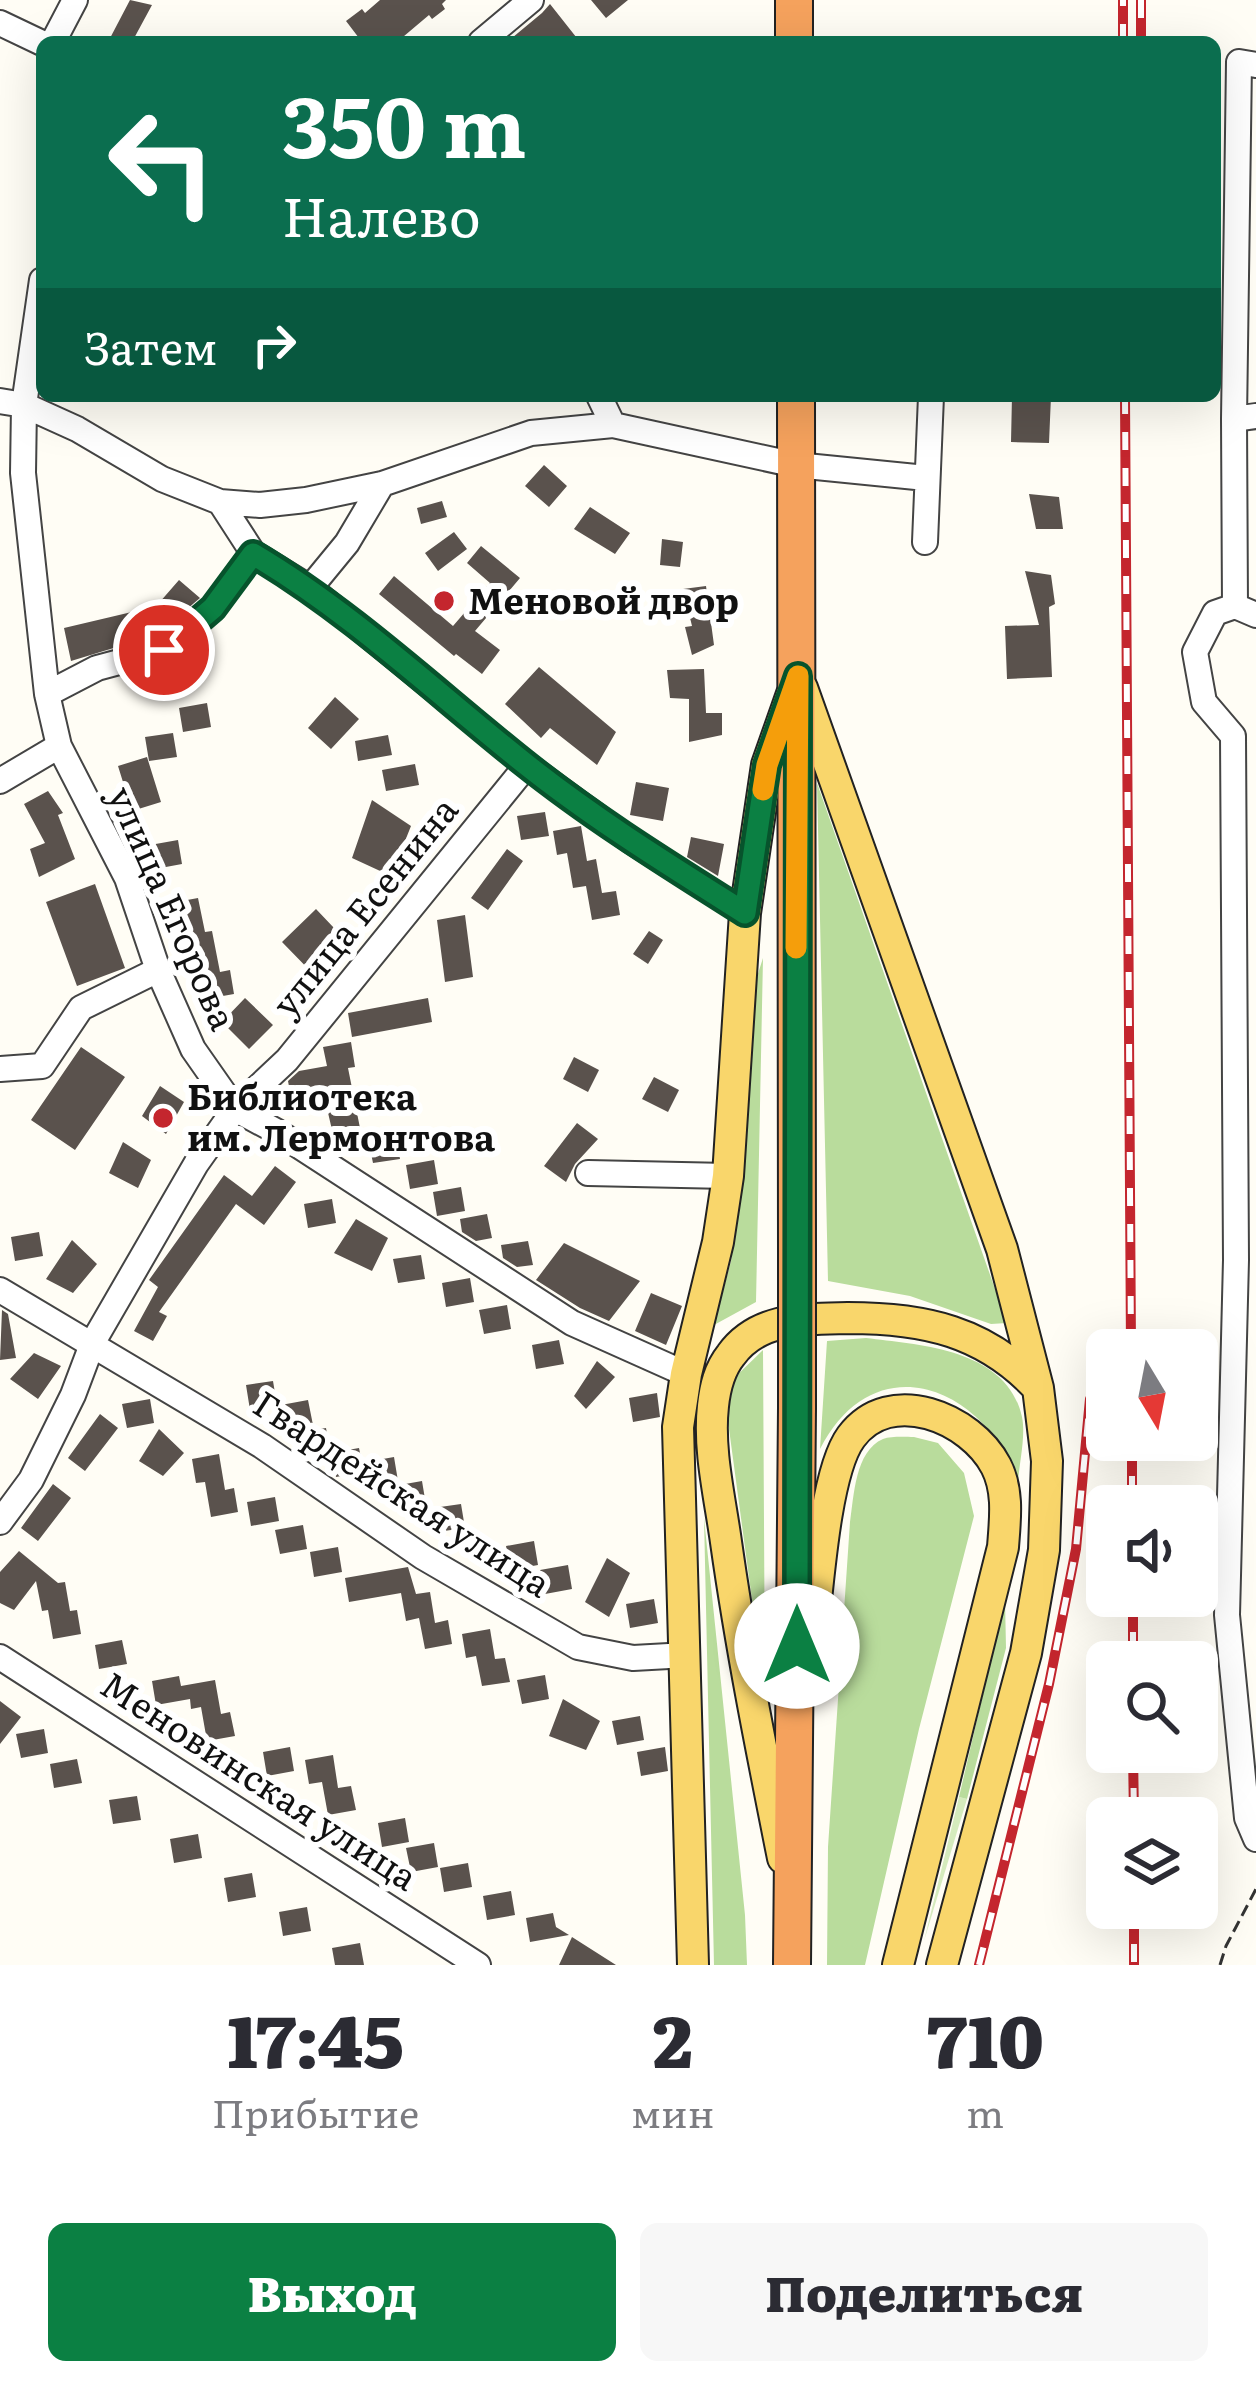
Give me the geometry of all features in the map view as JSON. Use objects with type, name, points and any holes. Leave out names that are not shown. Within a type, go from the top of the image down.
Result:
[{"type":"highway","points":[[794,0],[794,36]]},
{"type":"highway","points":[[792,1965],[797,1742],[796,402]]},
{"type":"main road","points":[[694,1965],[678,1427],[728,1176],[745,913],[767,765],[798,676]]},
{"type":"main road","points":[[798,676],[1001,1249],[1039,1388],[1047,1461],[1039,1582],[1026,1653],[943,1965]]},
{"type":"main road","points":[[793,1907],[734,1595],[714,1459],[712,1410],[717,1378],[745,1339],[768,1327],[790,1320],[863,1318],[956,1331],[1002,1354],[1039,1388]]},
{"type":"main road","points":[[797,1742],[830,1508],[838,1464],[852,1435],[874,1419],[898,1412],[928,1412],[955,1422],[980,1442],[997,1468],[1004,1490],[1003,1547],[898,1965]]},
{"type":"street","points":[[56,36],[74,0]]},
{"type":"street","points":[[488,36],[528,1]]},
{"type":"street","points":[[0,23],[36,41]]},
{"type":"street","points":[[1256,65],[1239,62],[1246,610],[1215,614],[1195,652],[1204,702],[1233,736],[1245,999],[1227,1615],[1247,1818],[1256,1839]]},
{"type":"street","name":"улица Егорова","points":[[36,305],[12,403],[47,694],[59,746],[127,878],[158,970],[193,1049],[235,1109],[572,1323],[686,1374]]},
{"type":"street","points":[[602,402],[613,425]]},
{"type":"street","points":[[925,542],[931,402]]},
{"type":"street","points":[[12,403],[77,429],[162,478],[220,502],[260,505],[306,500],[382,484],[531,433],[613,425],[796,465],[926,478]]},
{"type":"street","points":[[310,588],[347,544],[382,484]]},
{"type":"street","points":[[220,502],[253,554],[310,588],[527,766],[632,842],[745,913]]},
{"type":"street","points":[[47,694],[97,668],[164,650],[213,608],[253,554]]},
{"type":"street","points":[[0,782],[59,746]]},
{"type":"street","name":"улица Есенина","points":[[0,1522],[31,1480],[93,1342],[196,1164],[235,1109],[287,1060],[527,766]]},
{"type":"street","points":[[0,1069],[42,1066],[81,1008],[158,970]]},
{"type":"street","points":[[588,1173],[728,1176]]},
{"type":"street","name":"Гвардейская улица","points":[[0,1290],[262,1446],[423,1556],[578,1647],[634,1658],[687,1655]]},
{"type":"street","name":"Меновинская улица","points":[[0,1657],[478,1965]]},
{"type":"path","points":[[1220,1965],[1256,1889]]},
{"type":"green space","points":[[817,783],[1007,1323],[991,1324],[910,1296],[828,1281]]},
{"type":"green space","points":[[763,958],[756,1302],[714,1325],[731,1261],[744,1176],[755,983]]},
{"type":"green space","points":[[866,1338],[936,1348],[981,1364],[999,1377],[1013,1394],[1022,1417],[1018,1483],[1002,1449],[981,1421],[955,1401],[927,1390],[898,1387],[869,1396],[843,1416],[820,1449],[827,1341]]},
{"type":"green space","points":[[763,1350],[765,1696],[727,1414],[732,1380]]},
{"type":"green space","points":[[914,1437],[938,1443],[964,1473],[974,1516],[865,1965],[827,1965],[828,1847],[855,1487],[861,1464],[874,1445],[886,1438]]},
{"type":"green space","points":[[704,1518],[745,1915],[747,1965],[714,1965]]},
{"type":"green space","points":[[1005,1600],[1006,1648],[967,1799],[959,1797]]},
{"type":"green space","points":[[959,1797],[967,1799],[924,1941]]},
{"type":"building","points":[[130,0],[152,5],[135,36],[111,36]]},
{"type":"building","points":[[380,0],[446,0],[445,9],[432,19],[429,15],[404,36],[357,36],[346,21],[362,9],[365,13]]},
{"type":"building","points":[[591,0],[628,0],[606,18]]},
{"type":"building","points":[[550,4],[575,36],[514,36]]},
{"type":"building","points":[[1012,402],[1051,402],[1049,443],[1011,442]]},
{"type":"building","points":[[544,465],[567,486],[549,507],[525,486]]},
{"type":"building","points":[[1029,494],[1059,497],[1063,529],[1036,529]]},
{"type":"building","points":[[442,501],[447,517],[421,524],[417,508]]},
{"type":"building","points":[[590,507],[630,533],[615,554],[574,529]]},
{"type":"building","points":[[454,532],[467,549],[438,571],[425,553]]},
{"type":"building","points":[[662,539],[683,542],[680,567],[660,565]]},
{"type":"building","points":[[481,546],[520,578],[475,631],[500,650],[482,674],[379,594],[394,576],[453,626],[490,583],[467,563]]},
{"type":"building","points":[[1025,571],[1051,575],[1055,604],[1049,607],[1052,677],[1007,679],[1005,626],[1039,625]]},
{"type":"building","points":[[179,580],[200,598],[168,625],[152,611]]},
{"type":"building","points":[[706,586],[714,645],[692,655],[685,627],[692,626],[683,589]]},
{"type":"building","points":[[136,611],[143,639],[71,661],[64,628]]},
{"type":"building","points":[[539,667],[616,732],[597,765],[550,728],[541,738],[505,704]]},
{"type":"building","points":[[704,669],[706,713],[722,713],[722,735],[689,742],[689,699],[670,698],[667,670]]},
{"type":"building","points":[[335,697],[359,719],[331,749],[308,728]]},
{"type":"building","points":[[207,703],[211,727],[183,732],[179,708]]},
{"type":"building","points":[[173,733],[177,757],[149,761],[145,737]]},
{"type":"building","points":[[388,735],[392,755],[358,761],[355,741]]},
{"type":"building","points":[[147,757],[161,802],[132,811],[118,766]]},
{"type":"building","points":[[415,764],[419,785],[386,791],[382,770]]},
{"type":"building","points":[[636,782],[669,788],[663,821],[630,815]]},
{"type":"building","points":[[48,791],[63,813],[58,815],[75,859],[39,877],[30,849],[45,843],[24,804]]},
{"type":"building","points":[[372,800],[411,826],[391,876],[352,858]]},
{"type":"building","points":[[545,812],[549,836],[521,840],[517,816]]},
{"type":"building","points":[[581,826],[587,861],[596,859],[602,893],[616,891],[620,915],[592,920],[586,886],[573,888],[567,853],[557,855],[553,831]]},
{"type":"building","points":[[691,837],[724,844],[718,876],[687,857]]},
{"type":"building","points":[[178,840],[182,864],[155,869],[150,845]]},
{"type":"building","points":[[507,849],[523,861],[488,910],[471,898]]},
{"type":"building","points":[[95,884],[125,968],[77,986],[46,902]]},
{"type":"building","points":[[198,898],[205,932],[212,931],[220,972],[230,970],[234,994],[206,999],[199,958],[189,960],[183,926],[175,927],[171,903]]},
{"type":"building","points":[[316,909],[353,948],[320,981],[282,942]]},
{"type":"building","points":[[465,915],[473,977],[445,982],[437,920]]},
{"type":"building","points":[[649,931],[663,940],[648,964],[633,954]]},
{"type":"building","points":[[245,998],[273,1025],[249,1049],[222,1022]]},
{"type":"building","points":[[428,998],[432,1022],[352,1037],[348,1013]]},
{"type":"building","points":[[351,1042],[355,1067],[348,1068],[362,1138],[335,1143],[323,1091],[291,1097],[288,1081],[299,1071],[327,1066],[323,1047]]},
{"type":"building","points":[[81,1047],[125,1077],[75,1150],[31,1120]]},
{"type":"building","points":[[574,1057],[599,1070],[588,1092],[563,1079]]},
{"type":"building","points":[[654,1077],[679,1090],[668,1112],[642,1099]]},
{"type":"building","points":[[160,1086],[184,1102],[166,1134],[142,1116]]},
{"type":"building","points":[[577,1123],[598,1139],[566,1182],[544,1166]]},
{"type":"building","points":[[396,1135],[400,1159],[373,1163],[368,1139]]},
{"type":"building","points":[[123,1142],[151,1160],[138,1188],[109,1173]]},
{"type":"building","points":[[434,1160],[438,1184],[410,1189],[406,1165]]},
{"type":"building","points":[[275,1166],[296,1182],[264,1225],[236,1204],[159,1312],[167,1316],[153,1341],[134,1331],[158,1287],[149,1280],[224,1175],[252,1196]]},
{"type":"building","points":[[461,1187],[465,1211],[437,1216],[433,1192]]},
{"type":"building","points":[[332,1199],[336,1223],[308,1228],[304,1204]]},
{"type":"building","points":[[487,1214],[492,1238],[476,1241],[462,1232],[460,1219]]},
{"type":"building","points":[[356,1219],[388,1238],[372,1271],[334,1253]]},
{"type":"building","points":[[39,1232],[43,1256],[15,1261],[11,1237]]},
{"type":"building","points":[[72,1240],[97,1264],[73,1293],[46,1279]]},
{"type":"building","points":[[528,1241],[533,1265],[517,1267],[503,1258],[501,1245]]},
{"type":"building","points":[[564,1243],[640,1281],[609,1321],[536,1280]]},
{"type":"building","points":[[421,1255],[425,1279],[398,1283],[393,1259]]},
{"type":"building","points":[[470,1278],[474,1302],[446,1307],[442,1283]]},
{"type":"building","points":[[651,1293],[682,1306],[666,1345],[635,1331]]},
{"type":"building","points":[[507,1305],[511,1329],[484,1334],[479,1310]]},
{"type":"building","points":[[2,1310],[8,1314],[16,1358],[0,1360]]},
{"type":"building","points":[[559,1340],[564,1364],[536,1369],[532,1345]]},
{"type":"building","points":[[34,1353],[61,1366],[38,1399],[10,1379]]},
{"type":"building","points":[[597,1361],[615,1377],[586,1409],[574,1396]]},
{"type":"building","points":[[273,1381],[277,1405],[250,1410],[246,1385]]},
{"type":"building","points":[[657,1393],[660,1417],[633,1422],[629,1398]]},
{"type":"building","points":[[150,1399],[154,1423],[127,1428],[122,1404]]},
{"type":"building","points":[[308,1400],[314,1430],[326,1428],[330,1452],[306,1456],[301,1453],[297,1427],[285,1429],[281,1405]]},
{"type":"building","points":[[100,1414],[118,1428],[85,1471],[68,1458]]},
{"type":"building","points":[[159,1429],[184,1453],[163,1476],[139,1461]]},
{"type":"building","points":[[359,1448],[364,1472],[336,1477],[331,1453]]},
{"type":"building","points":[[219,1454],[225,1490],[234,1488],[238,1512],[211,1517],[205,1482],[196,1483],[192,1459]]},
{"type":"building","points":[[394,1457],[398,1481],[370,1486],[366,1462]]},
{"type":"building","points":[[422,1481],[426,1505],[399,1510],[394,1486]]},
{"type":"building","points":[[53,1484],[71,1498],[38,1541],[21,1528]]},
{"type":"building","points":[[275,1497],[279,1521],[251,1526],[247,1502]]},
{"type":"building","points":[[461,1504],[465,1528],[437,1532],[433,1508]]},
{"type":"building","points":[[303,1525],[307,1549],[280,1554],[275,1530]]},
{"type":"building","points":[[534,1541],[538,1565],[511,1570],[506,1546]]},
{"type":"building","points":[[338,1547],[342,1572],[314,1577],[310,1552]]},
{"type":"building","points":[[19,1551],[58,1583],[65,1582],[70,1611],[77,1610],[81,1634],[53,1639],[36,1581],[14,1610],[0,1603],[0,1572]]},
{"type":"building","points":[[607,1558],[630,1573],[609,1617],[585,1602]]},
{"type":"building","points":[[568,1565],[572,1589],[545,1594],[540,1570]]},
{"type":"building","points":[[408,1567],[416,1594],[430,1592],[435,1623],[448,1620],[452,1644],[425,1649],[419,1618],[406,1621],[401,1593],[349,1602],[345,1578]]},
{"type":"building","points":[[654,1599],[658,1623],[630,1628],[626,1604]]},
{"type":"building","points":[[490,1629],[495,1659],[505,1658],[510,1682],[482,1686],[476,1656],[466,1658],[462,1634]]},
{"type":"building","points":[[122,1640],[127,1664],[99,1669],[95,1645]]},
{"type":"building","points":[[545,1675],[549,1699],[522,1704],[517,1680]]},
{"type":"building","points":[[179,1676],[181,1686],[215,1680],[221,1714],[230,1712],[235,1736],[207,1741],[201,1707],[191,1709],[190,1699],[156,1705],[152,1681]]},
{"type":"building","points":[[563,1699],[600,1721],[586,1750],[549,1736]]},
{"type":"building","points":[[0,1701],[21,1717],[0,1744]]},
{"type":"building","points":[[640,1716],[644,1740],[617,1745],[612,1721]]},
{"type":"building","points":[[44,1729],[48,1753],[21,1758],[16,1734]]},
{"type":"building","points":[[290,1747],[294,1771],[267,1776],[263,1752]]},
{"type":"building","points":[[665,1747],[668,1771],[641,1776],[637,1752]]},
{"type":"building","points":[[333,1755],[338,1788],[351,1786],[356,1810],[328,1815],[322,1782],[309,1784],[305,1760]]},
{"type":"building","points":[[77,1759],[82,1783],[54,1788],[50,1764]]},
{"type":"building","points":[[137,1796],[141,1820],[113,1824],[109,1800]]},
{"type":"building","points":[[405,1818],[409,1842],[382,1847],[378,1823]]},
{"type":"building","points":[[198,1834],[202,1858],[174,1863],[170,1839]]},
{"type":"building","points":[[434,1843],[438,1867],[411,1872],[406,1848]]},
{"type":"building","points":[[468,1863],[472,1887],[444,1892],[440,1868]]},
{"type":"building","points":[[252,1873],[256,1897],[228,1902],[224,1878]]},
{"type":"building","points":[[511,1891],[515,1915],[487,1920],[483,1896]]},
{"type":"building","points":[[307,1907],[311,1931],[283,1936],[279,1912]]},
{"type":"building","points":[[553,1913],[556,1927],[569,1935],[530,1942],[526,1918]]},
{"type":"building","points":[[572,1937],[616,1965],[559,1965]]},
{"type":"building","points":[[360,1943],[364,1965],[335,1965],[332,1948]]},
{"type":"railway","points":[[1123,0],[1123,36]]},
{"type":"railway","points":[[1141,0],[1141,36]]},
{"type":"railway","points":[[1125,402],[1131,1329]]},
{"type":"railway","points":[[979,1965],[1049,1684],[1076,1549],[1086,1442]]},
{"type":"railway","points":[[1132,1461],[1132,1485]]},
{"type":"railway","points":[[1133,1617],[1133,1641]]},
{"type":"railway","points":[[1133,1773],[1134,1797]]},
{"type":"railway","points":[[1134,1929],[1134,1965]]},
{"type":"slow traffic","points":[[763,790],[798,676],[796,948]]},
{"type":"place","name":"Меновой двор","points":[[444,601]]},
{"type":"place","name":"Библиотека им. Лермонтова","points":[[163,1118]]},
{"type":"route","points":[[164,650],[213,608],[253,554],[310,588],[527,766],[632,842],[745,913],[767,765],[798,676],[797,1646]]}]
